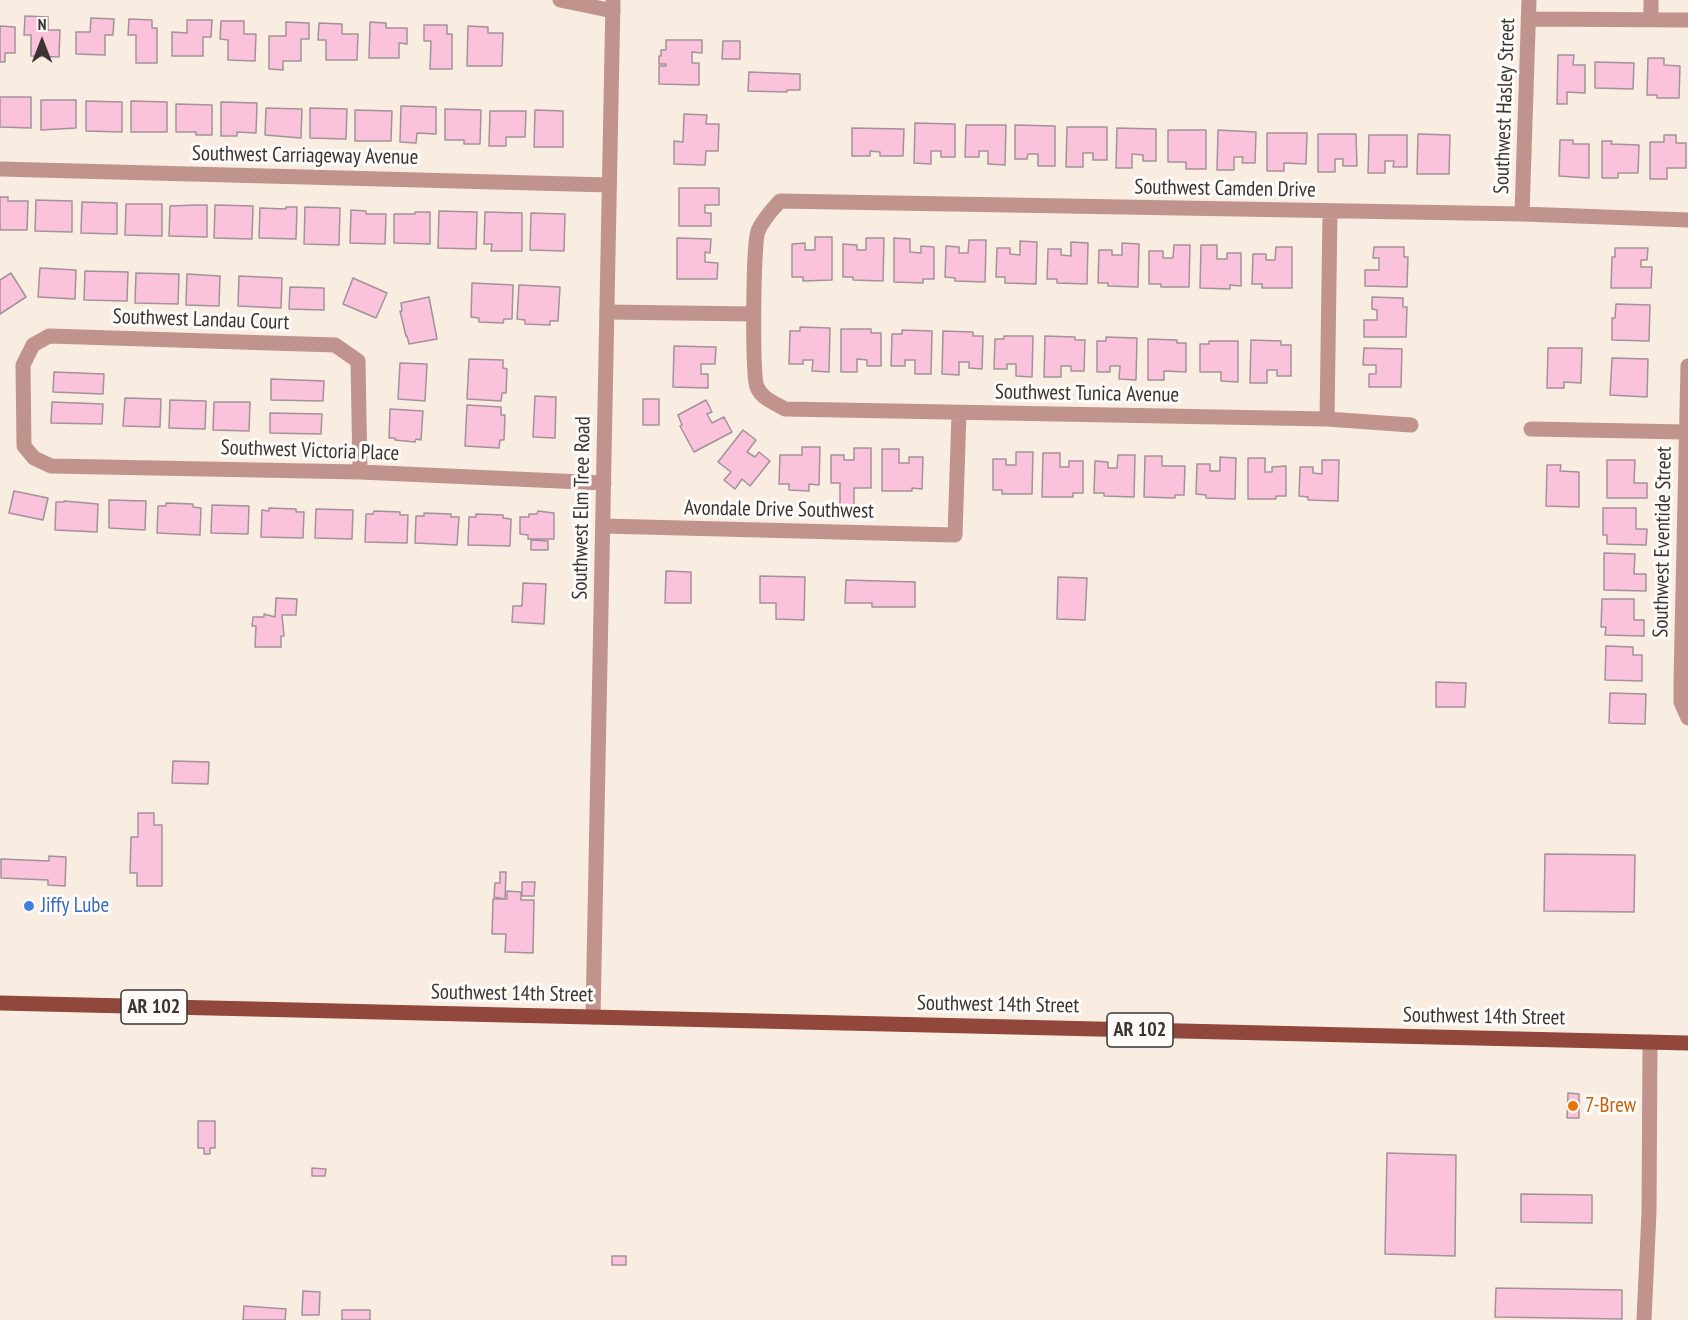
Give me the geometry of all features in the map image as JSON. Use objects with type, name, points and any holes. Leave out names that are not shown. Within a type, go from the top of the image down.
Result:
[{"type":"main road","name":"Southwest 14th Street","points":[[0,1003],[1688,1043]]},
{"type":"street","points":[[560,0],[613,5]]},
{"type":"street","name":"Southwest Hasley Street","points":[[1522,214],[1529,0]]},
{"type":"street","points":[[1651,0],[1651,19]]},
{"type":"street","name":"Southwest Elm Tree Road","points":[[593,1017],[613,5]]},
{"type":"street","points":[[1528,19],[1688,20]]},
{"type":"street","name":"Southwest Carriageway Avenue","points":[[0,169],[609,185]]},
{"type":"street","name":"Southwest Camden Drive","points":[[753,314],[757,232],[780,201],[1522,214],[1688,220]]},
{"type":"street","points":[[1326,419],[1330,212]]},
{"type":"street","points":[[607,312],[753,314]]},
{"type":"street","name":"Southwest Tunica Avenue","points":[[753,314],[757,386],[766,399],[785,409],[1326,419],[1411,425]]},
{"type":"street","name":"Southwest Landau Court","points":[[24,446],[22,365],[33,345],[49,336],[335,345],[358,361],[360,472]]},
{"type":"street","name":"Southwest Eventide Street","points":[[1688,366],[1681,680],[1681,702],[1688,718]]},
{"type":"street","name":"Avondale Drive Southwest","points":[[603,526],[955,535],[959,412]]},
{"type":"street","points":[[1531,429],[1686,432]]},
{"type":"street","name":"Southwest Victoria Place","points":[[24,446],[34,458],[51,466],[360,472],[603,483]]},
{"type":"street","points":[[1644,1320],[1649,1212],[1650,1042]]},
{"type":"building","points":[[25,16],[48,17],[48,30],[60,30],[59,57],[31,56],[31,35],[24,35]]},
{"type":"building","points":[[91,18],[114,19],[113,35],[105,35],[105,55],[76,54],[76,32],[90,32]]},
{"type":"building","points":[[129,19],[152,20],[152,28],[157,28],[157,63],[136,63],[136,35],[128,35]]},
{"type":"building","points":[[187,20],[212,20],[211,37],[203,37],[203,56],[172,56],[172,32],[187,33]]},
{"type":"building","points":[[221,21],[244,21],[244,34],[256,34],[255,61],[228,60],[228,40],[220,39]]},
{"type":"building","points":[[286,22],[309,23],[309,39],[301,39],[301,61],[283,61],[283,70],[269,69],[269,36],[286,36]]},
{"type":"building","points":[[370,22],[386,23],[386,28],[407,28],[407,44],[399,43],[399,58],[369,58]]},
{"type":"building","points":[[319,23],[342,24],[342,34],[358,34],[357,60],[326,60],[326,40],[318,40]]},
{"type":"building","points":[[424,25],[447,25],[447,34],[452,34],[452,69],[430,69],[431,41],[424,41]]},
{"type":"building","points":[[0,26],[15,27],[15,53],[5,53],[5,62],[0,62]]},
{"type":"building","points":[[468,26],[488,27],[488,33],[503,33],[502,66],[467,66]]},
{"type":"building","points":[[666,40],[702,40],[702,53],[692,52],[692,63],[699,63],[699,85],[659,84],[659,66],[666,66],[666,64],[659,64],[659,56],[661,56],[661,50],[666,50]]},
{"type":"building","points":[[723,41],[740,41],[740,59],[722,59]]},
{"type":"building","points":[[1558,55],[1574,55],[1573,65],[1585,65],[1585,93],[1567,92],[1567,104],[1557,104]]},
{"type":"building","points":[[1648,58],[1664,58],[1664,65],[1680,66],[1679,98],[1657,98],[1657,95],[1647,95]]},
{"type":"building","points":[[1595,62],[1634,63],[1633,89],[1595,88]]},
{"type":"building","points":[[749,72],[800,74],[800,90],[748,91]]},
{"type":"building","points":[[0,97],[31,97],[31,128],[0,127]]},
{"type":"building","points":[[41,100],[76,100],[76,128],[41,130]]},
{"type":"building","points":[[86,101],[122,102],[122,132],[86,131]]},
{"type":"building","points":[[131,101],[167,102],[167,132],[131,132]]},
{"type":"building","points":[[221,102],[257,103],[256,133],[237,132],[237,136],[221,136]]},
{"type":"building","points":[[176,104],[212,105],[212,135],[176,132]]},
{"type":"building","points":[[401,106],[436,107],[436,134],[417,133],[416,143],[400,142]]},
{"type":"building","points":[[266,108],[302,109],[301,138],[265,135]]},
{"type":"building","points":[[310,108],[347,109],[346,139],[310,138]]},
{"type":"building","points":[[445,109],[481,110],[480,144],[464,144],[464,140],[445,140]]},
{"type":"building","points":[[355,110],[392,111],[391,141],[355,141]]},
{"type":"building","points":[[535,110],[563,111],[563,147],[534,147]]},
{"type":"building","points":[[490,111],[526,111],[525,137],[506,137],[506,146],[489,146]]},
{"type":"building","points":[[684,114],[707,115],[706,124],[719,124],[718,151],[706,151],[705,165],[674,164],[674,141],[683,142]]},
{"type":"building","points":[[915,123],[955,124],[955,157],[941,157],[941,151],[931,151],[931,164],[914,163]]},
{"type":"building","points":[[966,125],[1006,125],[1005,165],[988,164],[988,151],[979,151],[979,157],[965,157]]},
{"type":"building","points":[[1015,125],[1055,126],[1055,166],[1038,166],[1038,154],[1028,154],[1027,159],[1015,159]]},
{"type":"building","points":[[1067,127],[1107,127],[1107,160],[1093,160],[1093,153],[1083,153],[1083,167],[1066,167]]},
{"type":"building","points":[[852,128],[904,129],[903,156],[880,156],[880,152],[870,151],[870,156],[852,156]]},
{"type":"building","points":[[1117,128],[1156,129],[1156,161],[1143,161],[1143,155],[1132,154],[1132,168],[1116,168]]},
{"type":"building","points":[[1168,130],[1206,130],[1206,169],[1186,169],[1186,162],[1168,162]]},
{"type":"building","points":[[1218,130],[1256,132],[1255,163],[1242,163],[1243,157],[1234,157],[1234,170],[1217,170]]},
{"type":"building","points":[[1267,133],[1307,133],[1306,164],[1284,163],[1284,171],[1267,171]]},
{"type":"building","points":[[1318,134],[1356,134],[1357,166],[1343,166],[1343,159],[1335,159],[1335,172],[1318,172]]},
{"type":"building","points":[[1418,134],[1450,135],[1449,174],[1417,174]]},
{"type":"building","points":[[1369,135],[1407,135],[1407,167],[1393,167],[1394,161],[1385,161],[1385,173],[1368,173]]},
{"type":"building","points":[[1664,135],[1676,135],[1676,143],[1686,143],[1686,168],[1667,168],[1667,179],[1650,179],[1650,142],[1664,142]]},
{"type":"building","points":[[1560,140],[1573,140],[1573,144],[1589,144],[1589,178],[1559,176]]},
{"type":"building","points":[[1602,141],[1612,141],[1611,144],[1639,145],[1638,173],[1618,173],[1618,178],[1602,178]]},
{"type":"building","points":[[679,188],[719,188],[719,205],[705,205],[705,213],[711,213],[711,226],[679,226]]},
{"type":"building","points":[[0,197],[8,197],[8,201],[28,201],[27,230],[0,230]]},
{"type":"building","points":[[36,200],[72,201],[72,232],[35,231]]},
{"type":"building","points":[[82,202],[117,203],[117,234],[81,233]]},
{"type":"building","points":[[126,204],[162,204],[162,236],[125,235]]},
{"type":"building","points":[[207,205],[207,237],[169,236],[170,206]]},
{"type":"building","points":[[215,205],[253,206],[252,239],[214,238]]},
{"type":"building","points":[[286,207],[297,207],[296,239],[259,238],[260,208],[286,209]]},
{"type":"building","points":[[305,207],[340,208],[339,245],[304,244]]},
{"type":"building","points":[[351,210],[366,211],[366,214],[386,214],[385,244],[350,243]]},
{"type":"building","points":[[439,211],[477,212],[476,249],[438,248]]},
{"type":"building","points":[[415,212],[430,212],[430,244],[394,243],[394,214],[415,214]]},
{"type":"building","points":[[485,212],[522,213],[522,251],[491,251],[492,244],[484,244]]},
{"type":"building","points":[[531,213],[565,214],[564,251],[530,250]]},
{"type":"building","points":[[815,237],[832,237],[832,280],[803,281],[803,277],[792,277],[792,244],[805,243],[805,250],[815,250]]},
{"type":"building","points":[[677,238],[711,239],[710,253],[705,252],[705,262],[718,263],[717,279],[677,279]]},
{"type":"building","points":[[866,238],[884,238],[883,281],[853,280],[853,277],[843,277],[843,244],[857,245],[857,250],[866,250]]},
{"type":"building","points":[[894,238],[910,239],[910,252],[921,253],[921,246],[934,247],[934,279],[923,279],[923,283],[894,282]]},
{"type":"building","points":[[969,240],[986,240],[985,282],[955,281],[955,278],[945,277],[946,246],[959,247],[959,253],[968,253]]},
{"type":"building","points":[[1020,241],[1037,242],[1036,284],[1005,283],[1005,277],[996,277],[997,248],[1010,248],[1010,254],[1020,255]]},
{"type":"building","points":[[1071,242],[1088,243],[1087,284],[1057,283],[1057,279],[1047,279],[1048,249],[1061,249],[1061,255],[1071,256]]},
{"type":"building","points":[[1122,243],[1139,244],[1138,287],[1108,286],[1108,283],[1098,283],[1099,250],[1112,250],[1112,255],[1122,255]]},
{"type":"building","points":[[1174,245],[1190,245],[1189,287],[1161,287],[1161,284],[1149,284],[1149,251],[1163,251],[1163,258],[1173,258]]},
{"type":"building","points":[[1201,245],[1217,245],[1217,259],[1227,259],[1227,253],[1241,253],[1241,286],[1230,285],[1230,289],[1200,288]]},
{"type":"building","points":[[1276,247],[1292,247],[1292,288],[1262,288],[1262,284],[1252,284],[1253,254],[1266,254],[1266,260],[1275,260]]},
{"type":"building","points":[[1374,247],[1404,247],[1404,257],[1408,257],[1407,287],[1365,286],[1365,270],[1379,270],[1379,258],[1373,258]]},
{"type":"building","points":[[1615,248],[1648,248],[1647,260],[1641,260],[1641,267],[1652,267],[1651,288],[1611,288],[1612,257],[1615,257]]},
{"type":"building","points":[[40,268],[76,270],[75,299],[38,297]]},
{"type":"building","points":[[85,271],[128,272],[127,301],[84,300]]},
{"type":"building","points":[[11,273],[26,297],[0,314],[0,280]]},
{"type":"building","points":[[136,273],[179,274],[178,304],[135,303]]},
{"type":"building","points":[[187,274],[220,276],[219,306],[186,305]]},
{"type":"building","points":[[239,276],[282,278],[281,308],[238,306]]},
{"type":"building","points":[[353,278],[387,293],[376,318],[343,304]]},
{"type":"building","points":[[472,283],[513,285],[512,319],[504,319],[503,323],[479,322],[479,318],[471,317]]},
{"type":"building","points":[[519,285],[560,287],[558,321],[550,321],[550,325],[525,324],[525,320],[517,319]]},
{"type":"building","points":[[290,287],[324,288],[324,310],[289,309]]},
{"type":"building","points":[[429,297],[437,339],[409,344],[400,311],[402,311],[401,303]]},
{"type":"building","points":[[1372,297],[1403,298],[1403,307],[1407,307],[1406,337],[1364,337],[1364,320],[1377,320],[1377,310],[1372,309]]},
{"type":"building","points":[[1616,304],[1650,305],[1649,341],[1612,340],[1612,318],[1615,318]]},
{"type":"building","points":[[800,327],[830,328],[829,372],[812,371],[813,360],[803,360],[803,364],[789,364],[790,331],[800,331]]},
{"type":"building","points":[[841,329],[871,329],[871,333],[881,333],[881,366],[867,366],[867,360],[857,359],[857,372],[841,372]]},
{"type":"building","points":[[902,330],[932,331],[931,374],[915,374],[915,360],[905,360],[905,366],[891,366],[892,334],[902,334]]},
{"type":"building","points":[[943,331],[973,332],[973,336],[983,336],[982,369],[969,368],[969,362],[959,362],[959,375],[942,374]]},
{"type":"building","points":[[1004,336],[1033,336],[1032,377],[1016,376],[1016,364],[1007,364],[1007,369],[994,369],[995,339],[1004,339]]},
{"type":"building","points":[[1045,336],[1075,337],[1075,340],[1085,340],[1084,371],[1071,371],[1071,366],[1061,366],[1061,377],[1044,377]]},
{"type":"building","points":[[1106,337],[1137,338],[1136,380],[1119,379],[1120,366],[1110,366],[1110,372],[1097,372],[1097,341],[1106,341]]},
{"type":"building","points":[[1148,339],[1177,340],[1177,343],[1186,343],[1186,372],[1164,371],[1164,380],[1148,380]]},
{"type":"building","points":[[1251,340],[1281,341],[1281,345],[1291,345],[1291,376],[1277,376],[1277,370],[1267,370],[1267,383],[1250,383]]},
{"type":"building","points":[[1209,341],[1238,341],[1238,382],[1221,381],[1221,372],[1200,372],[1200,344],[1209,344]]},
{"type":"building","points":[[674,346],[716,347],[715,364],[701,364],[701,374],[708,374],[708,388],[673,387]]},
{"type":"building","points":[[1364,348],[1402,349],[1401,387],[1369,387],[1369,374],[1376,374],[1376,365],[1363,365]]},
{"type":"building","points":[[1548,348],[1582,348],[1581,383],[1564,382],[1564,388],[1547,388]]},
{"type":"building","points":[[1612,358],[1648,359],[1647,397],[1610,395]]},
{"type":"building","points":[[469,359],[503,360],[503,368],[507,369],[506,393],[502,393],[501,401],[467,399]]},
{"type":"building","points":[[400,363],[427,364],[425,401],[398,399]]},
{"type":"building","points":[[54,372],[104,374],[103,394],[53,392]]},
{"type":"building","points":[[271,379],[324,381],[323,401],[271,400]]},
{"type":"building","points":[[535,396],[556,397],[555,438],[533,437]]},
{"type":"building","points":[[125,398],[161,399],[160,427],[123,426]]},
{"type":"building","points":[[643,399],[659,399],[659,425],[643,425]]},
{"type":"building","points":[[170,400],[206,401],[205,429],[169,428]]},
{"type":"building","points":[[706,400],[712,412],[707,414],[712,423],[724,417],[732,432],[694,452],[680,426],[682,425],[678,415]]},
{"type":"building","points":[[52,402],[103,404],[102,424],[51,423]]},
{"type":"building","points":[[214,402],[250,402],[249,431],[213,430]]},
{"type":"building","points":[[467,405],[501,407],[501,415],[505,415],[504,440],[500,440],[499,448],[465,446]]},
{"type":"building","points":[[390,409],[423,411],[421,440],[416,439],[415,442],[389,438]]},
{"type":"building","points":[[270,413],[322,414],[321,434],[270,433]]},
{"type":"building","points":[[743,430],[756,440],[747,452],[755,457],[759,452],[770,461],[750,486],[742,479],[735,489],[724,480],[731,472],[718,462]]},
{"type":"building","points":[[802,447],[820,447],[819,485],[809,484],[809,491],[789,490],[789,484],[779,484],[780,455],[802,455]]},
{"type":"building","points":[[854,448],[871,448],[871,488],[854,488],[854,507],[840,507],[840,483],[831,483],[831,455],[844,455],[844,460],[854,460]]},
{"type":"building","points":[[882,449],[899,449],[899,463],[909,463],[909,457],[923,457],[922,489],[882,491]]},
{"type":"building","points":[[1016,452],[1033,452],[1032,494],[1002,494],[1002,490],[993,490],[993,459],[1006,459],[1006,465],[1016,465]]},
{"type":"building","points":[[1043,453],[1060,453],[1060,467],[1069,467],[1069,461],[1083,461],[1083,493],[1073,493],[1073,497],[1042,497]]},
{"type":"building","points":[[1118,455],[1135,455],[1134,497],[1104,496],[1104,493],[1094,493],[1095,461],[1108,462],[1108,468],[1117,468]]},
{"type":"building","points":[[1145,456],[1162,456],[1162,466],[1185,466],[1184,495],[1175,495],[1175,498],[1144,497]]},
{"type":"building","points":[[1220,457],[1236,458],[1235,499],[1206,498],[1206,495],[1196,494],[1197,464],[1210,464],[1210,471],[1220,471]]},
{"type":"building","points":[[1248,458],[1265,458],[1265,472],[1272,472],[1272,467],[1286,466],[1286,496],[1276,496],[1276,499],[1248,499]]},
{"type":"building","points":[[1322,460],[1339,460],[1338,501],[1308,500],[1308,497],[1299,496],[1300,467],[1313,467],[1313,473],[1322,474]]},
{"type":"building","points":[[1607,460],[1635,460],[1634,483],[1647,483],[1647,498],[1607,498]]},
{"type":"building","points":[[1547,465],[1561,465],[1560,471],[1579,472],[1579,507],[1546,506]]},
{"type":"building","points":[[14,491],[48,498],[43,520],[9,513]]},
{"type":"building","points":[[109,500],[146,501],[145,530],[109,528]]},
{"type":"building","points":[[56,502],[98,504],[97,532],[55,530]]},
{"type":"building","points":[[166,503],[193,504],[193,507],[201,508],[200,535],[157,533],[158,506],[166,506]]},
{"type":"building","points":[[212,505],[249,506],[248,534],[211,533]]},
{"type":"building","points":[[269,508],[296,509],[296,512],[304,512],[303,538],[261,537],[262,510],[269,511]]},
{"type":"building","points":[[1603,508],[1636,508],[1636,529],[1647,529],[1646,545],[1607,544],[1607,535],[1603,535]]},
{"type":"building","points":[[316,509],[353,510],[352,539],[315,538]]},
{"type":"building","points":[[374,511],[400,512],[400,515],[408,515],[407,543],[365,542],[366,514],[373,514]]},
{"type":"building","points":[[538,511],[554,513],[554,539],[528,539],[528,535],[520,534],[520,517],[529,517],[529,514],[537,514]]},
{"type":"building","points":[[424,513],[451,514],[451,517],[459,517],[457,545],[415,543],[416,516],[424,516]]},
{"type":"building","points":[[476,514],[503,515],[503,518],[511,519],[510,546],[468,545],[469,517],[476,517]]},
{"type":"building","points":[[531,540],[548,541],[548,550],[531,550]]},
{"type":"building","points":[[1604,553],[1635,554],[1634,574],[1646,574],[1646,591],[1604,590]]},
{"type":"building","points":[[666,571],[691,572],[691,603],[665,603]]},
{"type":"building","points":[[760,576],[805,577],[804,620],[776,619],[776,603],[760,603]]},
{"type":"building","points":[[1058,577],[1087,578],[1085,620],[1057,619]]},
{"type":"building","points":[[846,580],[915,582],[915,607],[872,607],[872,603],[845,603]]},
{"type":"building","points":[[523,583],[546,584],[544,624],[512,622],[513,606],[522,606]]},
{"type":"building","points":[[276,598],[297,599],[296,615],[282,615],[284,636],[281,636],[281,647],[255,647],[256,626],[252,626],[253,617],[264,617],[264,614],[275,617]]},
{"type":"building","points":[[1602,599],[1634,599],[1634,620],[1644,620],[1644,636],[1605,635],[1606,627],[1601,627]]},
{"type":"building","points":[[1606,646],[1633,647],[1633,655],[1642,655],[1642,681],[1605,680]]},
{"type":"building","points":[[1436,682],[1466,683],[1465,707],[1436,707]]},
{"type":"building","points":[[1610,693],[1646,694],[1645,724],[1609,723]]},
{"type":"building","points":[[173,761],[209,762],[208,784],[172,783]]},
{"type":"building","points":[[138,813],[154,813],[154,825],[162,825],[162,886],[137,886],[137,873],[130,873],[131,837],[138,837]]},
{"type":"building","points":[[1545,854],[1635,855],[1634,912],[1544,911]]},
{"type":"building","points":[[49,856],[66,857],[65,886],[48,885],[48,880],[1,878],[1,859],[49,861]]},
{"type":"building","points":[[500,872],[506,872],[505,899],[494,897],[495,883],[500,883]]},
{"type":"building","points":[[522,882],[535,882],[534,896],[522,896]]},
{"type":"building","points":[[507,891],[521,892],[521,900],[534,900],[533,953],[505,952],[506,934],[492,934],[493,899],[507,899]]},
{"type":"building","name":"7-Brew","points":[[1568,1093],[1579,1094],[1579,1118],[1567,1118]]},
{"type":"building","points":[[198,1121],[215,1121],[215,1148],[210,1148],[210,1154],[204,1154],[204,1148],[198,1148]]},
{"type":"building","points":[[1387,1153],[1456,1155],[1455,1256],[1385,1254]]},
{"type":"building","points":[[312,1168],[326,1169],[325,1176],[312,1176]]},
{"type":"building","points":[[1521,1194],[1592,1195],[1592,1223],[1521,1222]]},
{"type":"building","points":[[612,1256],[626,1256],[626,1265],[612,1265]]},
{"type":"building","points":[[1496,1288],[1622,1290],[1622,1319],[1495,1317]]},
{"type":"building","points":[[303,1291],[320,1292],[319,1315],[302,1315]]},
{"type":"building","points":[[244,1306],[286,1309],[285,1320],[243,1320]]},
{"type":"building","points":[[342,1310],[370,1310],[370,1320],[342,1320]]},
{"type":"place","name":"Jiffy Lube","points":[[29,906]]},
{"type":"place","name":"7-Brew","points":[[1573,1106]]}]
